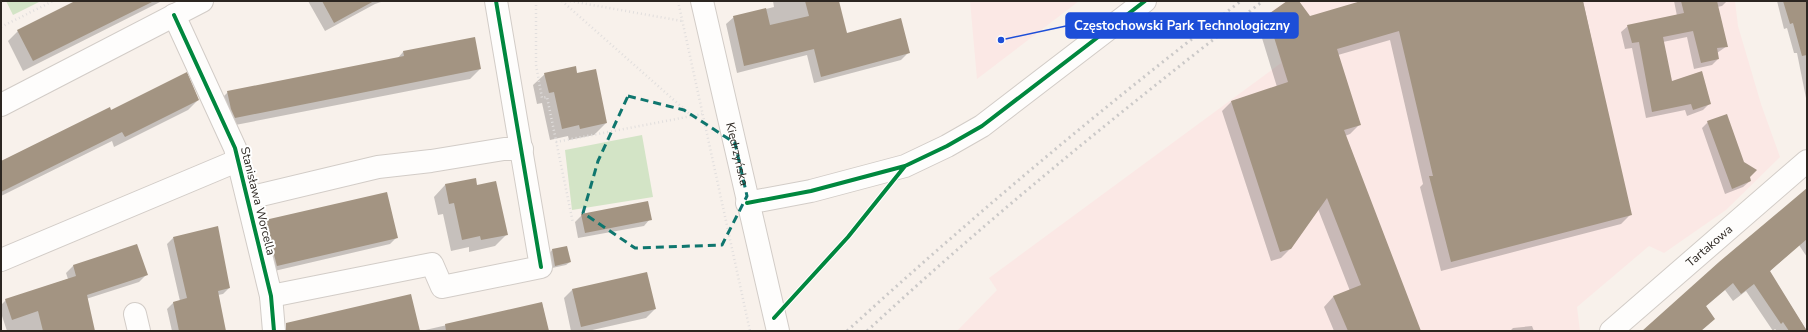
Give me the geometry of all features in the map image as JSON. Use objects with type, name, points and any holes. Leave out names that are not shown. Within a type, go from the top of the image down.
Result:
[{"type":"street","points":[[1,105],[202,1]]},
{"type":"street","points":[[271,296],[432,264],[442,287],[541,267],[496,1]]},
{"type":"street","name":"Kiedrzyńska","points":[[702,1],[775,322]]},
{"type":"street","points":[[747,203],[811,191],[905,166],[947,146],[982,126],[1145,1]]},
{"type":"street","name":"Stanisława Worcella","points":[[174,16],[236,148],[271,296],[274,331]]},
{"type":"street","points":[[248,198],[378,167],[431,162],[504,149],[522,148]]},
{"type":"street","points":[[1,260],[238,160]]},
{"type":"street","name":"Tartakowa","points":[[1611,331],[1807,161]]},
{"type":"path","points":[[1,27],[53,1]]},
{"type":"path","points":[[536,1],[536,65],[542,98],[547,97],[573,223]]},
{"type":"path","points":[[562,1],[692,116]]},
{"type":"path","points":[[570,1],[682,21]]},
{"type":"path","points":[[678,1],[750,331]]},
{"type":"path","points":[[556,142],[702,114]]},
{"type":"path","points":[[742,325],[748,323],[775,322]]},
{"type":"highlighted area","points":[[628,96],[684,110],[735,143],[747,196],[722,245],[635,248],[583,213],[598,161]]},
{"type":"shaded area","points":[[970,1],[1079,1],[977,79]]},
{"type":"shaded area","points":[[1286,1],[1735,1],[1738,26],[1761,104],[1780,157],[1726,210],[1664,253],[1649,246],[1577,307],[1580,331],[957,331],[997,290],[989,278],[1281,63],[1269,13]]},
{"type":"green space","points":[[6,1],[41,1],[13,15]]},
{"type":"green space","points":[[642,135],[653,197],[572,210],[565,150]]},
{"type":"building","points":[[75,1],[154,1],[33,61],[17,30]]},
{"type":"building","points":[[322,1],[374,1],[334,23]]},
{"type":"building","points":[[805,1],[839,1],[847,33],[901,18],[910,53],[821,77],[814,49],[744,66],[733,16],[766,8],[770,25],[809,16]]},
{"type":"building","points":[[1287,1],[1299,1],[1310,16],[1361,1],[1583,1],[1632,215],[1451,262],[1429,176],[1433,176],[1399,31],[1337,49],[1361,125],[1344,130],[1421,331],[1348,331],[1333,296],[1361,285],[1327,198],[1291,249],[1280,252],[1231,101],[1288,82],[1267,15]]},
{"type":"building","points":[[1681,1],[1717,1],[1728,47],[1717,48],[1719,59],[1701,63],[1693,31],[1663,37],[1672,81],[1702,71],[1711,104],[1693,110],[1691,104],[1652,112],[1639,42],[1632,43],[1627,25],[1684,13]]},
{"type":"building","points":[[1783,1],[1807,1],[1807,55],[1802,56],[1793,23],[1790,24]]},
{"type":"building","points":[[475,37],[481,69],[235,118],[231,109],[227,91],[404,56],[403,51]]},
{"type":"building","points":[[576,66],[577,73],[596,69],[607,123],[580,129],[579,125],[562,129],[554,92],[549,93],[544,73]]},
{"type":"building","points":[[187,72],[199,100],[125,137],[122,132],[1,192],[1,161],[110,107],[111,110]]},
{"type":"building","points":[[1727,114],[1744,162],[1757,170],[1750,177],[1751,181],[1732,189],[1707,121]]},
{"type":"building","points":[[476,178],[477,185],[496,181],[508,235],[481,240],[480,236],[462,240],[454,203],[449,204],[445,184]]},
{"type":"building","points":[[1807,188],[1807,239],[1770,271],[1807,331],[1789,331],[1783,322],[1781,324],[1754,284],[1741,294],[1733,283],[1706,306],[1715,319],[1701,331],[1642,331],[1719,262]]},
{"type":"building","points":[[387,192],[398,238],[277,266],[265,220]]},
{"type":"building","points":[[648,201],[652,220],[585,233],[581,214]]},
{"type":"building","points":[[218,226],[230,288],[218,291],[226,331],[179,331],[173,302],[187,298],[173,237]]},
{"type":"building","points":[[137,244],[148,275],[87,295],[95,331],[43,331],[38,311],[12,320],[5,299],[76,276],[73,265]]},
{"type":"building","points":[[567,246],[571,262],[555,266],[552,249]]},
{"type":"building","points":[[647,272],[656,309],[581,327],[572,289]]},
{"type":"building","points":[[411,294],[420,331],[286,331],[286,323]]},
{"type":"building","points":[[542,302],[549,331],[446,331],[445,324]]},
{"type":"railway","points":[[847,331],[992,203],[1140,80],[1241,1]]},
{"type":"railway","points":[[867,331],[963,245],[1061,162],[1161,80],[1263,1]]},
{"type":"cycle path","points":[[496,1],[541,267]]},
{"type":"cycle path","points":[[747,203],[811,191],[905,166],[947,146],[982,126],[1145,1]]},
{"type":"cycle path","points":[[174,15],[235,148],[271,296],[274,331]]},
{"type":"cycle path","points":[[774,318],[848,237],[905,166]]},
{"type":"place","name":"Częstochowski Park Technologiczny","points":[[1001,40]]}]
